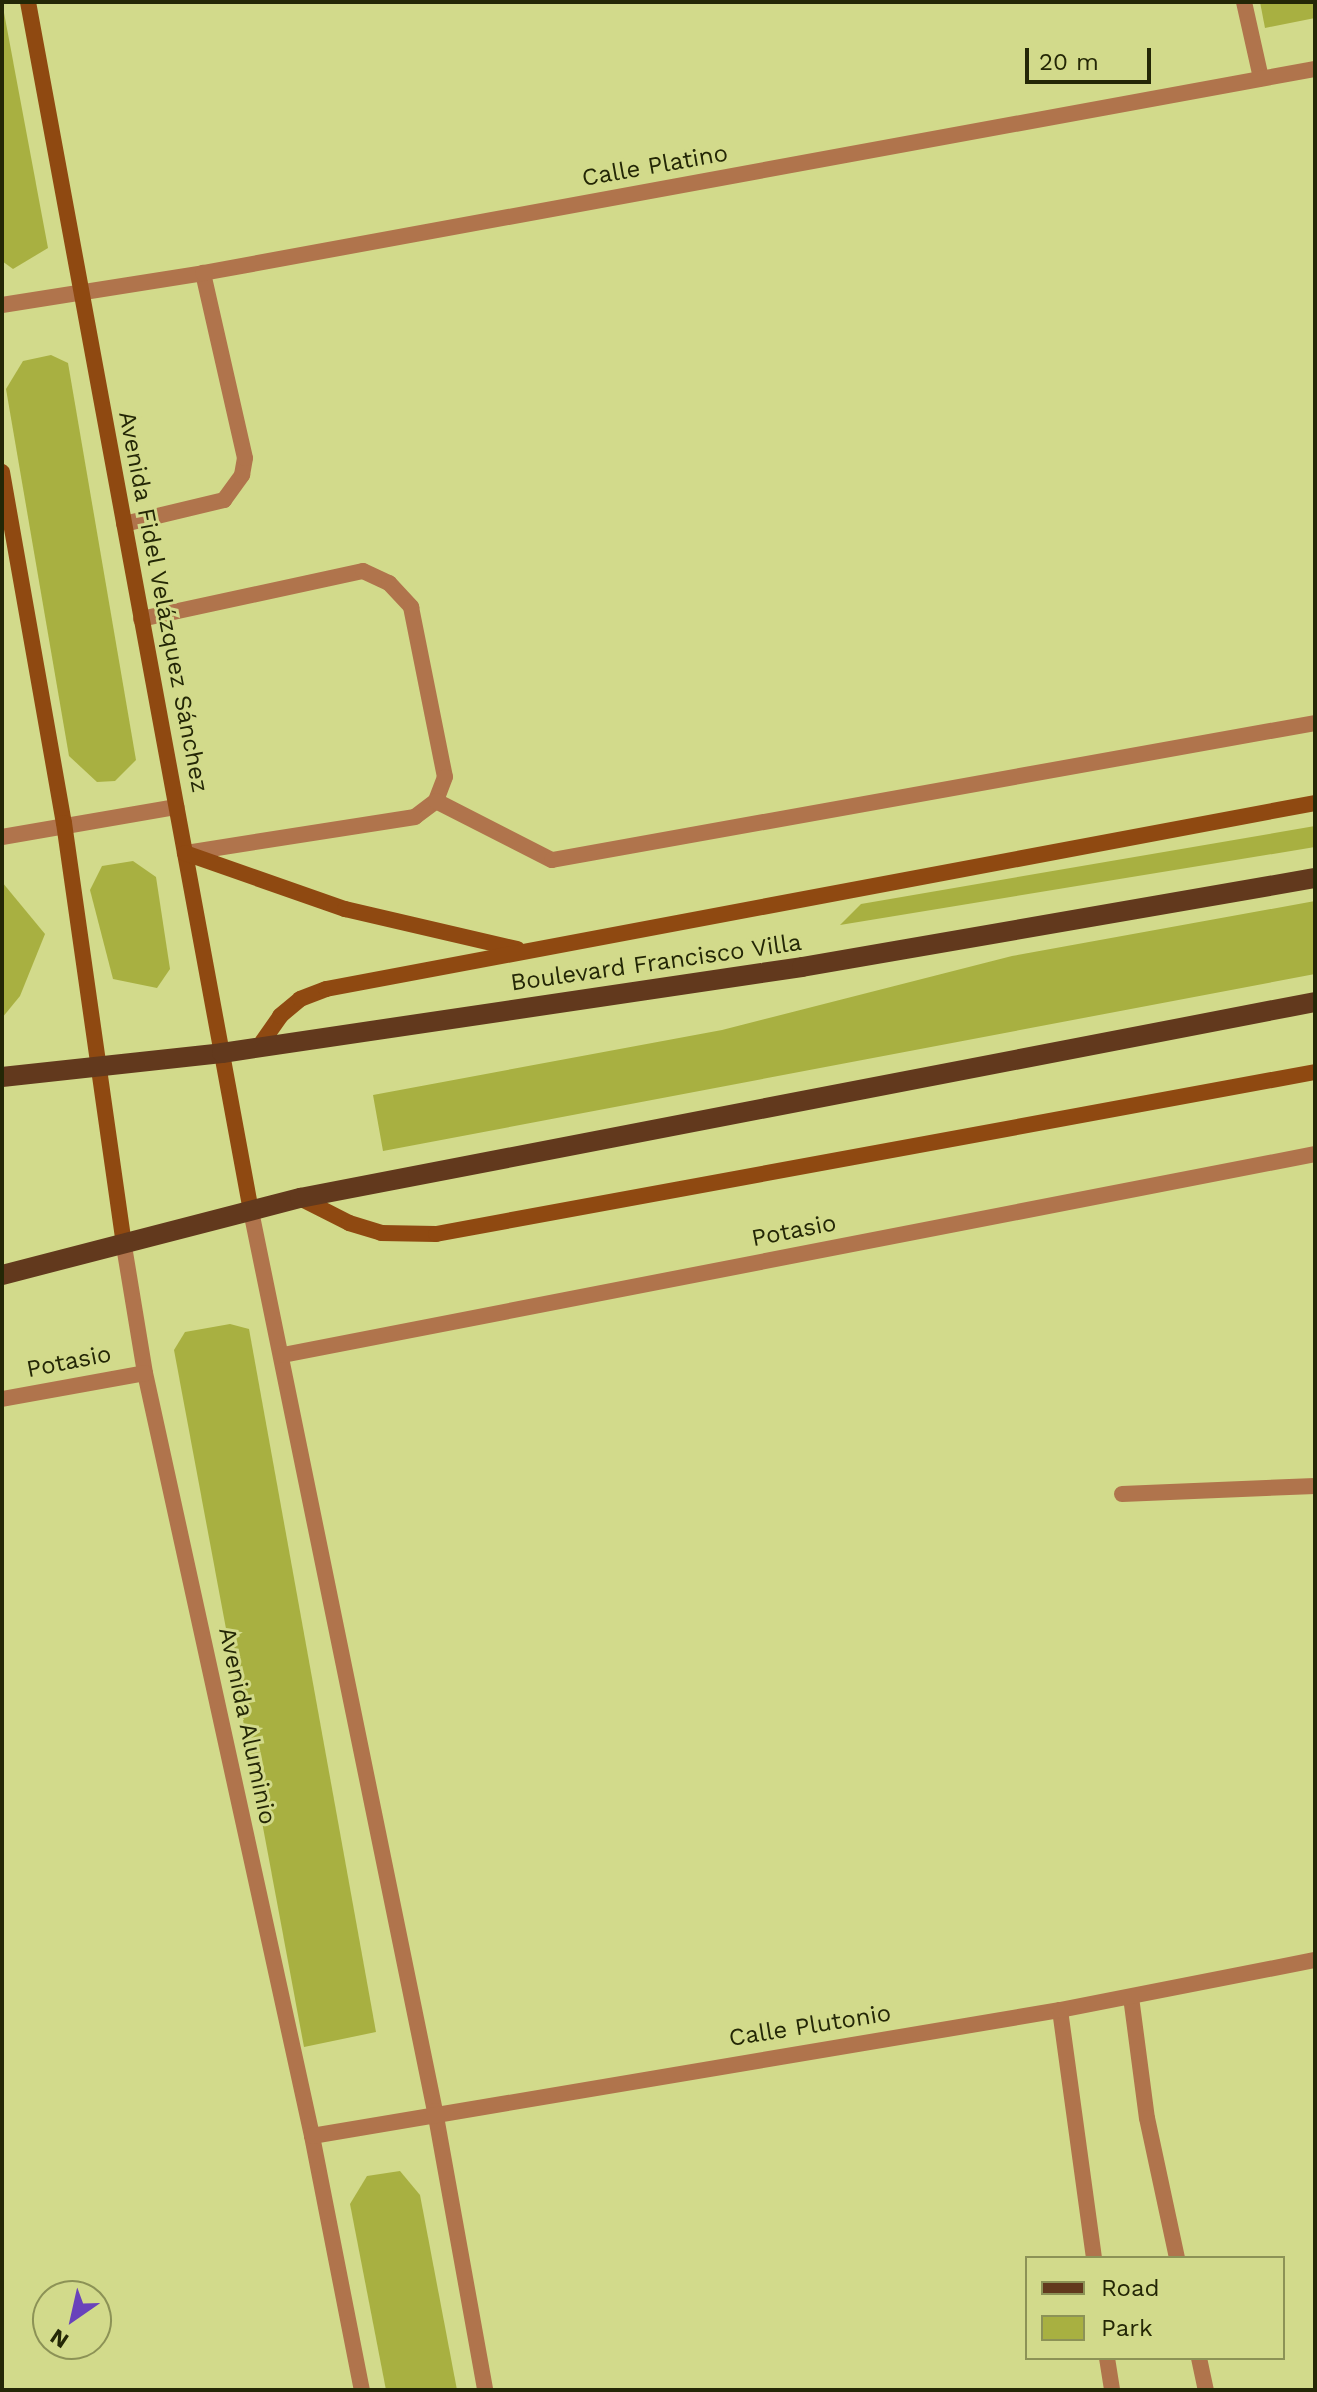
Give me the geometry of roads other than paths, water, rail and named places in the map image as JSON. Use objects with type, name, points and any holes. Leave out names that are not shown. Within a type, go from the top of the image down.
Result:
[{"type":"main road","name":"Boulevard Francisco Villa","points":[[2,1077],[222,1053],[802,967],[1315,878]]},
{"type":"main road","points":[[2,1275],[123,1240],[300,1198],[1315,1002]]},
{"type":"street","name":"Avenida Fidel Velázquez Sánchez","points":[[28,2],[251,1211]]},
{"type":"street","points":[[1244,2],[1261,78]]},
{"type":"street","name":"Calle Platino","points":[[2,305],[203,273],[1315,69]]},
{"type":"street","points":[[124,524],[224,500],[242,475],[245,458],[203,273]]},
{"type":"street","points":[[2,472],[64,823],[96,1069]]},
{"type":"street","points":[[141,619],[363,571],[389,583],[411,607],[445,777],[436,801],[415,817],[185,853]]},
{"type":"street","points":[[436,801],[552,860],[1315,723]]},
{"type":"street","points":[[258,1048],[280,1016],[300,999],[522,950],[1315,803]]},
{"type":"street","points":[[2,837],[64,823],[176,807]]},
{"type":"street","points":[[185,853],[345,909],[522,950]]},
{"type":"street","name":"Avenida Aluminio","points":[[96,1069],[145,1373],[312,2136],[362,2390]]},
{"type":"street","points":[[300,1198],[349,1223],[381,1233],[436,1234],[1315,1072]]},
{"type":"street","name":"Potasio","points":[[283,1355],[1315,1154]]},
{"type":"street","points":[[251,1211],[283,1355],[435,2111],[485,2390]]},
{"type":"street","name":"Potasio","points":[[2,1399],[145,1373]]},
{"type":"street","points":[[1122,1494],[1315,1486]]},
{"type":"street","name":"Calle Plutonio","points":[[312,2136],[435,2111],[1060,2010],[1315,1960]]},
{"type":"street","points":[[1131,1997],[1147,2118],[1177,2256]]},
{"type":"street","points":[[1060,2010],[1094,2256]]},
{"type":"street","points":[[1107,2360],[1112,2390]]},
{"type":"street","points":[[1199,2360],[1206,2390]]}]
